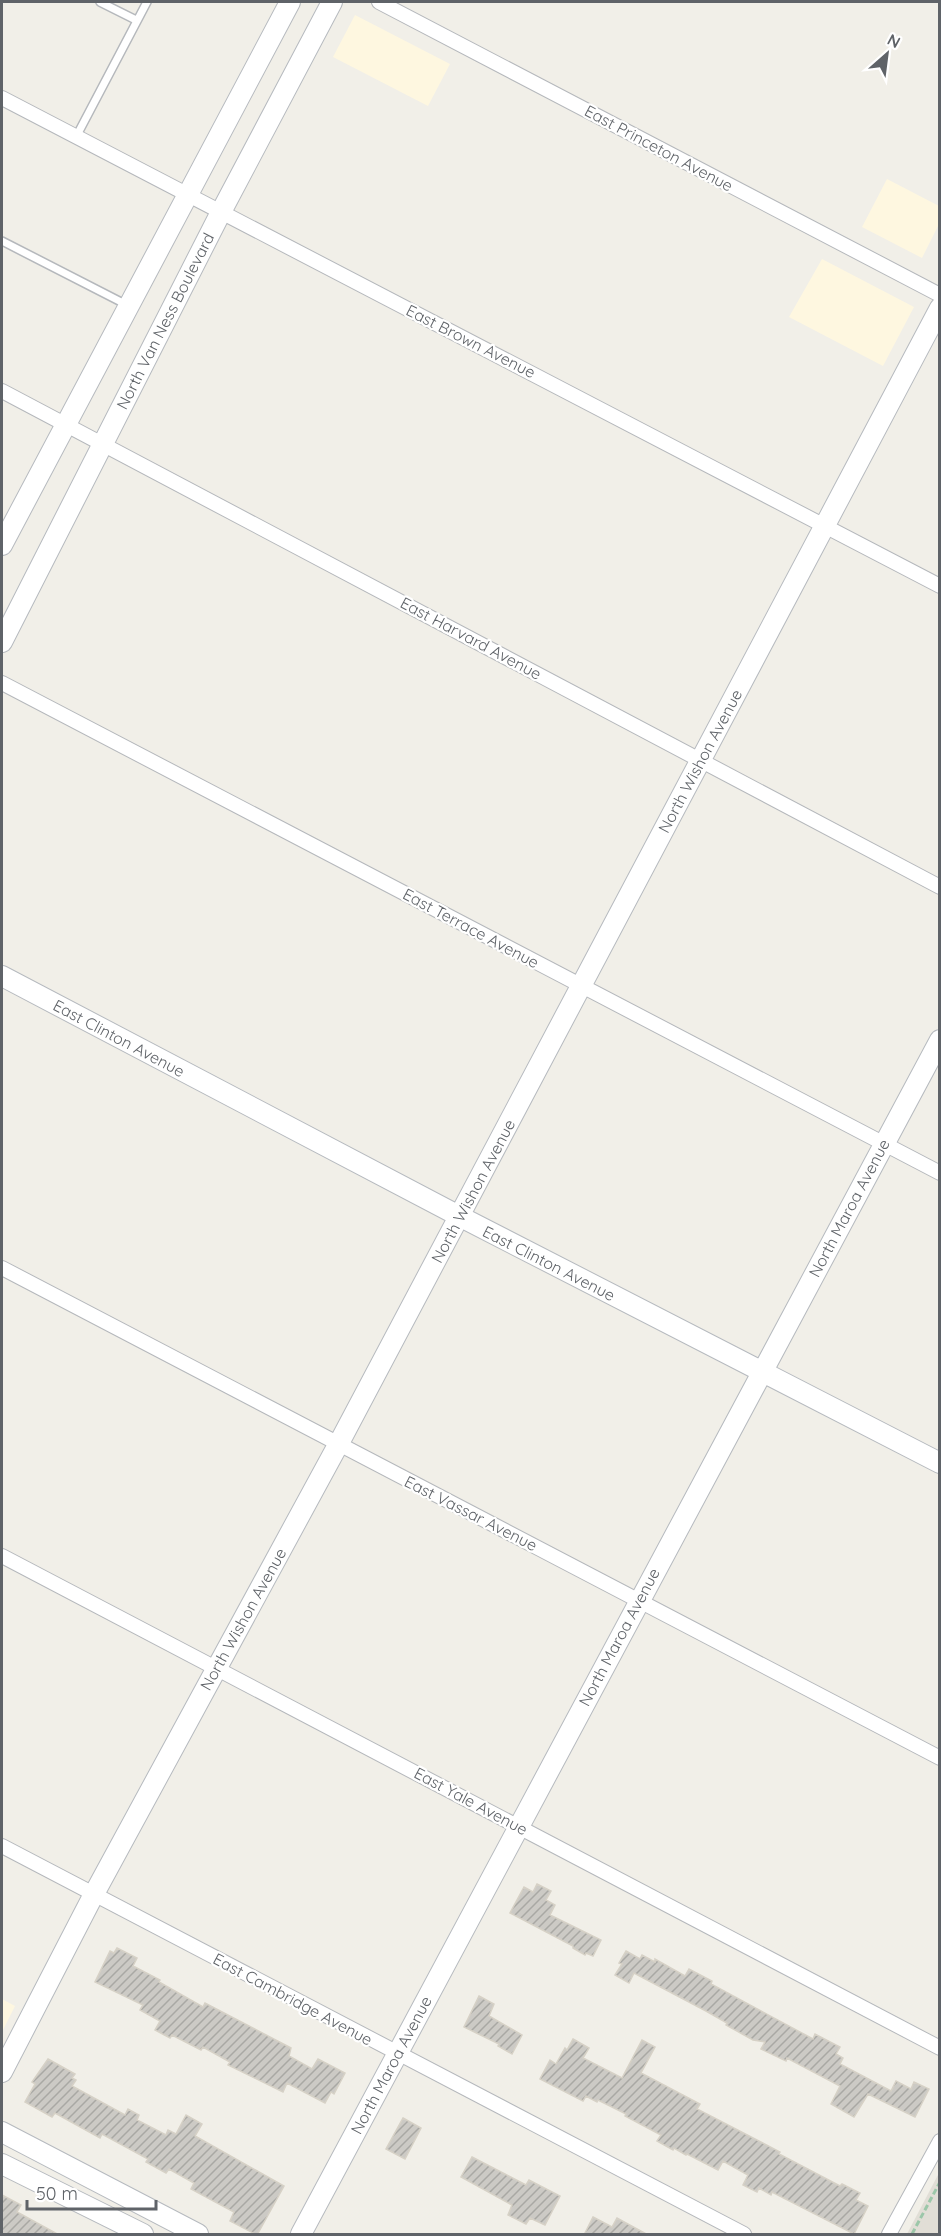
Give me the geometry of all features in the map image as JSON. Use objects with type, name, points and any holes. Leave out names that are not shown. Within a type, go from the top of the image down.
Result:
[{"type":"main road","points":[[2,545],[290,2]]},
{"type":"main road","name":"North Van Ness Boulevard","points":[[2,642],[221,212],[332,2]]},
{"type":"main road","name":"North Wishon Avenue","points":[[2,2072],[94,1894],[338,1445],[700,759],[826,526],[939,308]]},
{"type":"main road","name":"East Clinton Avenue","points":[[2,976],[459,1216],[939,1463]]},
{"type":"main road","name":"North Maroa Avenue","points":[[301,2235],[939,1040]]},
{"type":"main road","points":[[2,2132],[198,2235]]},
{"type":"main road","points":[[2,2164],[143,2235]]},
{"type":"street","name":"East Princeton Avenue","points":[[379,2],[939,295]]},
{"type":"street","name":"East Brown Avenue","points":[[2,98],[939,586]]},
{"type":"street","name":"East Harvard Avenue","points":[[2,391],[939,887]]},
{"type":"street","name":"East Terrace Avenue","points":[[2,683],[939,1173]]},
{"type":"street","name":"East Vassar Avenue","points":[[2,1268],[338,1445],[639,1599],[939,1758]]},
{"type":"street","name":"East Yale Avenue","points":[[2,1556],[939,2048]]},
{"type":"street","name":"East Cambridge Avenue","points":[[2,1846],[744,2235]]},
{"type":"street","points":[[889,2235],[939,2141]]},
{"type":"lane","points":[[100,2],[136,20]]},
{"type":"lane","points":[[76,137],[147,2]]},
{"type":"lane","points":[[2,241],[129,306]]},
{"type":"path","points":[[912,2235],[939,2182]]},
{"type":"shaded area","points":[[355,15],[450,64],[428,106],[333,57]]},
{"type":"shaded area","points":[[887,179],[939,206],[939,224],[922,258],[862,227]]},
{"type":"shaded area","points":[[822,259],[914,307],[883,366],[789,317]]},
{"type":"shaded area","points":[[2,1999],[15,2006],[2,2032]]},
{"type":"shaded area","points":[[939,2173],[939,2234],[907,2234]]},
{"type":"building","points":[[537,1884],[551,1891],[546,1900],[555,1905],[550,1915],[601,1940],[593,1956],[586,1953],[585,1955],[573,1946],[510,1913],[524,1887],[533,1892]]},
{"type":"building","points":[[117,1948],[137,1958],[133,1966],[203,2007],[205,2003],[291,2048],[289,2056],[312,2069],[318,2059],[345,2073],[334,2094],[331,2092],[325,2103],[287,2083],[283,2092],[228,2065],[230,2062],[203,2047],[201,2050],[172,2035],[170,2038],[155,2030],[160,2021],[140,2010],[143,2005],[95,1982],[110,1951],[114,1953]]},
{"type":"building","points":[[626,1951],[640,1959],[642,1955],[655,1962],[655,1959],[685,1976],[689,1969],[712,1981],[711,1984],[813,2039],[815,2034],[840,2047],[836,2054],[843,2058],[840,2064],[891,2091],[896,2081],[911,2089],[914,2082],[929,2089],[915,2117],[868,2094],[854,2117],[831,2104],[840,2086],[787,2058],[786,2061],[761,2049],[765,2042],[753,2040],[706,2011],[634,1973],[629,1983],[615,1975]]},
{"type":"building","points":[[479,1996],[494,2004],[489,2016],[522,2035],[512,2054],[498,2046],[499,2044],[464,2027]]},
{"type":"building","points":[[573,2039],[589,2048],[583,2058],[622,2078],[642,2040],[655,2047],[641,2073],[700,2104],[697,2109],[780,2152],[779,2154],[840,2186],[842,2184],[860,2193],[856,2200],[868,2206],[854,2234],[772,2192],[771,2195],[759,2188],[757,2192],[743,2185],[748,2175],[723,2161],[718,2170],[674,2148],[673,2150],[657,2141],[661,2135],[625,2116],[626,2114],[586,2096],[583,2101],[540,2079],[550,2060],[556,2064]]},
{"type":"building","points":[[48,2059],[75,2074],[72,2078],[76,2080],[72,2086],[125,2115],[128,2109],[139,2115],[137,2120],[166,2135],[168,2130],[176,2134],[186,2115],[202,2124],[195,2136],[284,2186],[257,2235],[230,2221],[234,2212],[191,2189],[194,2183],[169,2169],[166,2173],[146,2162],[148,2159],[102,2134],[100,2138],[55,2113],[52,2117],[25,2102],[35,2084],[32,2082]]},
{"type":"building","points":[[403,2118],[421,2128],[405,2159],[386,2149]]},
{"type":"building","points":[[472,2157],[526,2185],[529,2180],[560,2196],[545,2225],[530,2218],[526,2224],[508,2215],[512,2205],[461,2177]]},
{"type":"building","points":[[2,2195],[21,2205],[17,2212],[59,2235],[2,2235]]},
{"type":"building","points":[[593,2217],[612,2227],[617,2218],[648,2235],[584,2235]]}]
